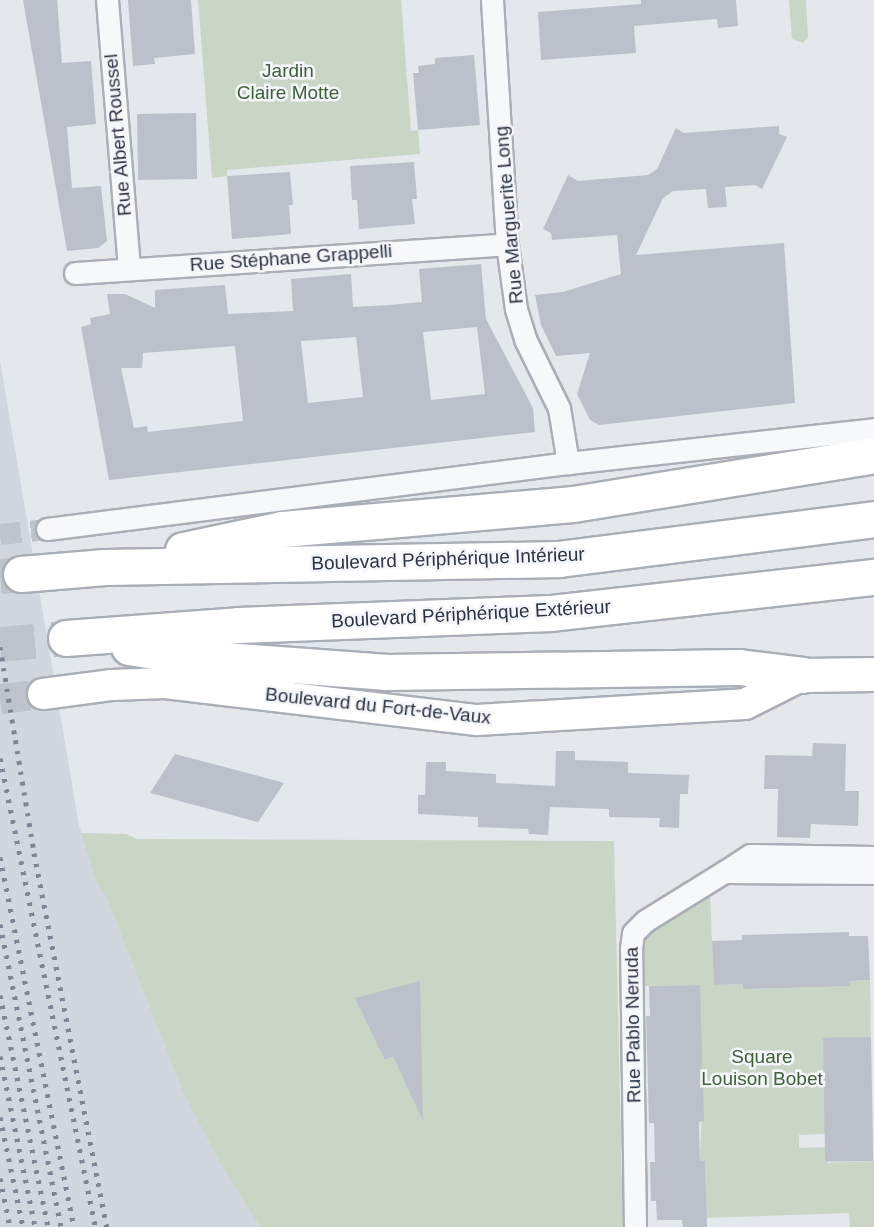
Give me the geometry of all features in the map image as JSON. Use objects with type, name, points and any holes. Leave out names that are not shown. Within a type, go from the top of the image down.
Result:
[{"type":"highway","points":[[104,567],[282,529],[572,504],[874,456]]},
{"type":"highway","name":"Boulevard Périphérique Intérieur","points":[[21,574],[104,567],[559,559],[874,519]]},
{"type":"highway","name":"Boulevard Périphérique Extérieur","points":[[803,675],[739,667],[387,672],[197,657],[66,638],[237,625],[551,613],[874,577]]},
{"type":"main road","name":"Boulevard du Fort-de-Vaux","points":[[43,694],[112,685],[164,682],[477,720],[745,704],[803,675],[874,674]]},
{"type":"street","name":"Rue Albert Roussel","points":[[107,0],[130,269]]},
{"type":"street","name":"Rue Marguerite Long","points":[[492,0],[507,244],[516,309],[525,339],[559,408],[568,463]]},
{"type":"street","name":"Rue Stéphane Grappelli","points":[[75,274],[507,244]]},
{"type":"street","points":[[47,529],[568,463],[874,429]]},
{"type":"street","name":"Rue Pablo Neruda","points":[[635,1227],[633,933],[645,921],[750,855],[874,858]]},
{"type":"street","points":[[724,872],[874,873]]},
{"type":"shaded area","points":[[0,361],[79,825],[97,884],[106,897],[183,1092],[219,1162],[260,1227],[0,1227]]},
{"type":"green space","name":"Jardin Claire Motte","points":[[198,0],[401,0],[411,131],[418,130],[420,154],[227,170],[227,176],[212,178]]},
{"type":"green space","points":[[789,0],[806,0],[808,37],[803,43],[792,39]]},
{"type":"green space","points":[[81,833],[126,834],[137,839],[614,841],[623,1227],[260,1227],[219,1162],[183,1092],[106,897],[97,884]]},
{"type":"green space","name":"Square Louison Bobet","points":[[710,896],[714,985],[743,984],[744,989],[850,986],[850,981],[870,980],[871,1037],[823,1039],[826,1134],[799,1135],[799,1148],[826,1147],[827,1163],[874,1161],[874,1227],[850,1227],[849,1213],[702,1218],[706,1199],[705,1161],[700,1161],[703,1084],[695,985],[645,986],[644,946],[647,937],[657,929]]},
{"type":"building","points":[[23,0],[57,0],[62,63],[91,61],[96,124],[67,127],[72,188],[101,186],[107,241],[98,248],[67,251]]},
{"type":"building","points":[[128,0],[191,0],[195,54],[154,58],[155,64],[133,66]]},
{"type":"building","points":[[641,0],[736,0],[738,26],[718,28],[717,19],[634,26],[636,53],[541,60],[538,12],[641,4]]},
{"type":"building","points":[[474,55],[480,125],[418,130],[413,73],[419,73],[418,66],[435,64],[435,58]]},
{"type":"building","points":[[196,113],[197,179],[138,180],[137,114]]},
{"type":"building","points":[[779,126],[779,134],[787,137],[762,189],[755,185],[725,187],[727,207],[708,208],[706,189],[673,191],[663,198],[636,255],[784,243],[795,403],[599,425],[590,420],[577,394],[590,353],[556,356],[541,325],[535,295],[563,292],[621,274],[617,235],[552,240],[551,233],[543,229],[568,175],[578,181],[648,175],[657,169],[676,128],[684,133]]},
{"type":"building","points":[[414,162],[417,199],[412,199],[415,224],[359,229],[357,200],[352,200],[350,166]]},
{"type":"building","points":[[290,172],[293,205],[289,205],[291,234],[232,239],[227,176]]},
{"type":"building","points":[[481,264],[486,319],[533,408],[535,432],[109,480],[81,327],[91,324],[90,318],[110,314],[107,294],[125,294],[155,308],[155,290],[225,285],[228,314],[293,311],[291,279],[351,274],[353,307],[389,305],[422,302],[419,269]],"holes":[[[477,327],[485,394],[431,400],[423,332]],[[356,337],[363,397],[308,403],[301,341]],[[235,346],[243,421],[148,432],[147,426],[134,428],[121,368],[142,368],[143,353]]]},
{"type":"building","points":[[813,743],[846,744],[845,791],[859,791],[858,826],[811,824],[810,838],[777,837],[778,789],[764,789],[765,755],[812,756]]},
{"type":"building","points":[[556,751],[575,751],[575,760],[628,762],[628,773],[689,775],[688,794],[680,794],[679,828],[659,827],[660,818],[609,817],[609,809],[550,807],[548,835],[529,834],[528,829],[478,827],[478,817],[418,814],[418,795],[425,795],[426,762],[446,762],[446,771],[496,774],[496,783],[555,786]]},
{"type":"building","points":[[175,754],[284,783],[258,822],[150,793]]},
{"type":"building","points":[[849,932],[849,936],[868,936],[870,980],[850,981],[850,986],[743,989],[743,984],[714,985],[712,941],[742,940],[742,935]]},
{"type":"building","points":[[420,981],[423,1121],[393,1056],[385,1060],[355,998]]},
{"type":"building","points":[[700,985],[704,1121],[699,1122],[700,1161],[705,1161],[707,1227],[683,1227],[682,1220],[657,1220],[656,1201],[651,1201],[650,1162],[655,1162],[654,1123],[649,1123],[646,1016],[650,1016],[649,986]]},
{"type":"building","points":[[871,1037],[873,1161],[825,1162],[823,1038]]},
{"type":"tunnel","points":[[0,534],[47,529]]},
{"type":"tunnel","points":[[0,576],[21,574]]},
{"type":"tunnel","points":[[0,644],[66,638]]},
{"type":"tunnel","points":[[0,699],[43,694]]},
{"type":"railway","points":[[0,647],[34,853],[107,1227]]},
{"type":"railway","points":[[0,758],[95,1227]]},
{"type":"railway","points":[[0,857],[74,1227]]},
{"type":"railway","points":[[0,924],[61,1227]]},
{"type":"railway","points":[[0,995],[48,1227]]},
{"type":"railway","points":[[0,1056],[35,1227]]},
{"type":"railway","points":[[0,1117],[23,1227]]},
{"type":"railway","points":[[0,1178],[10,1227]]}]
